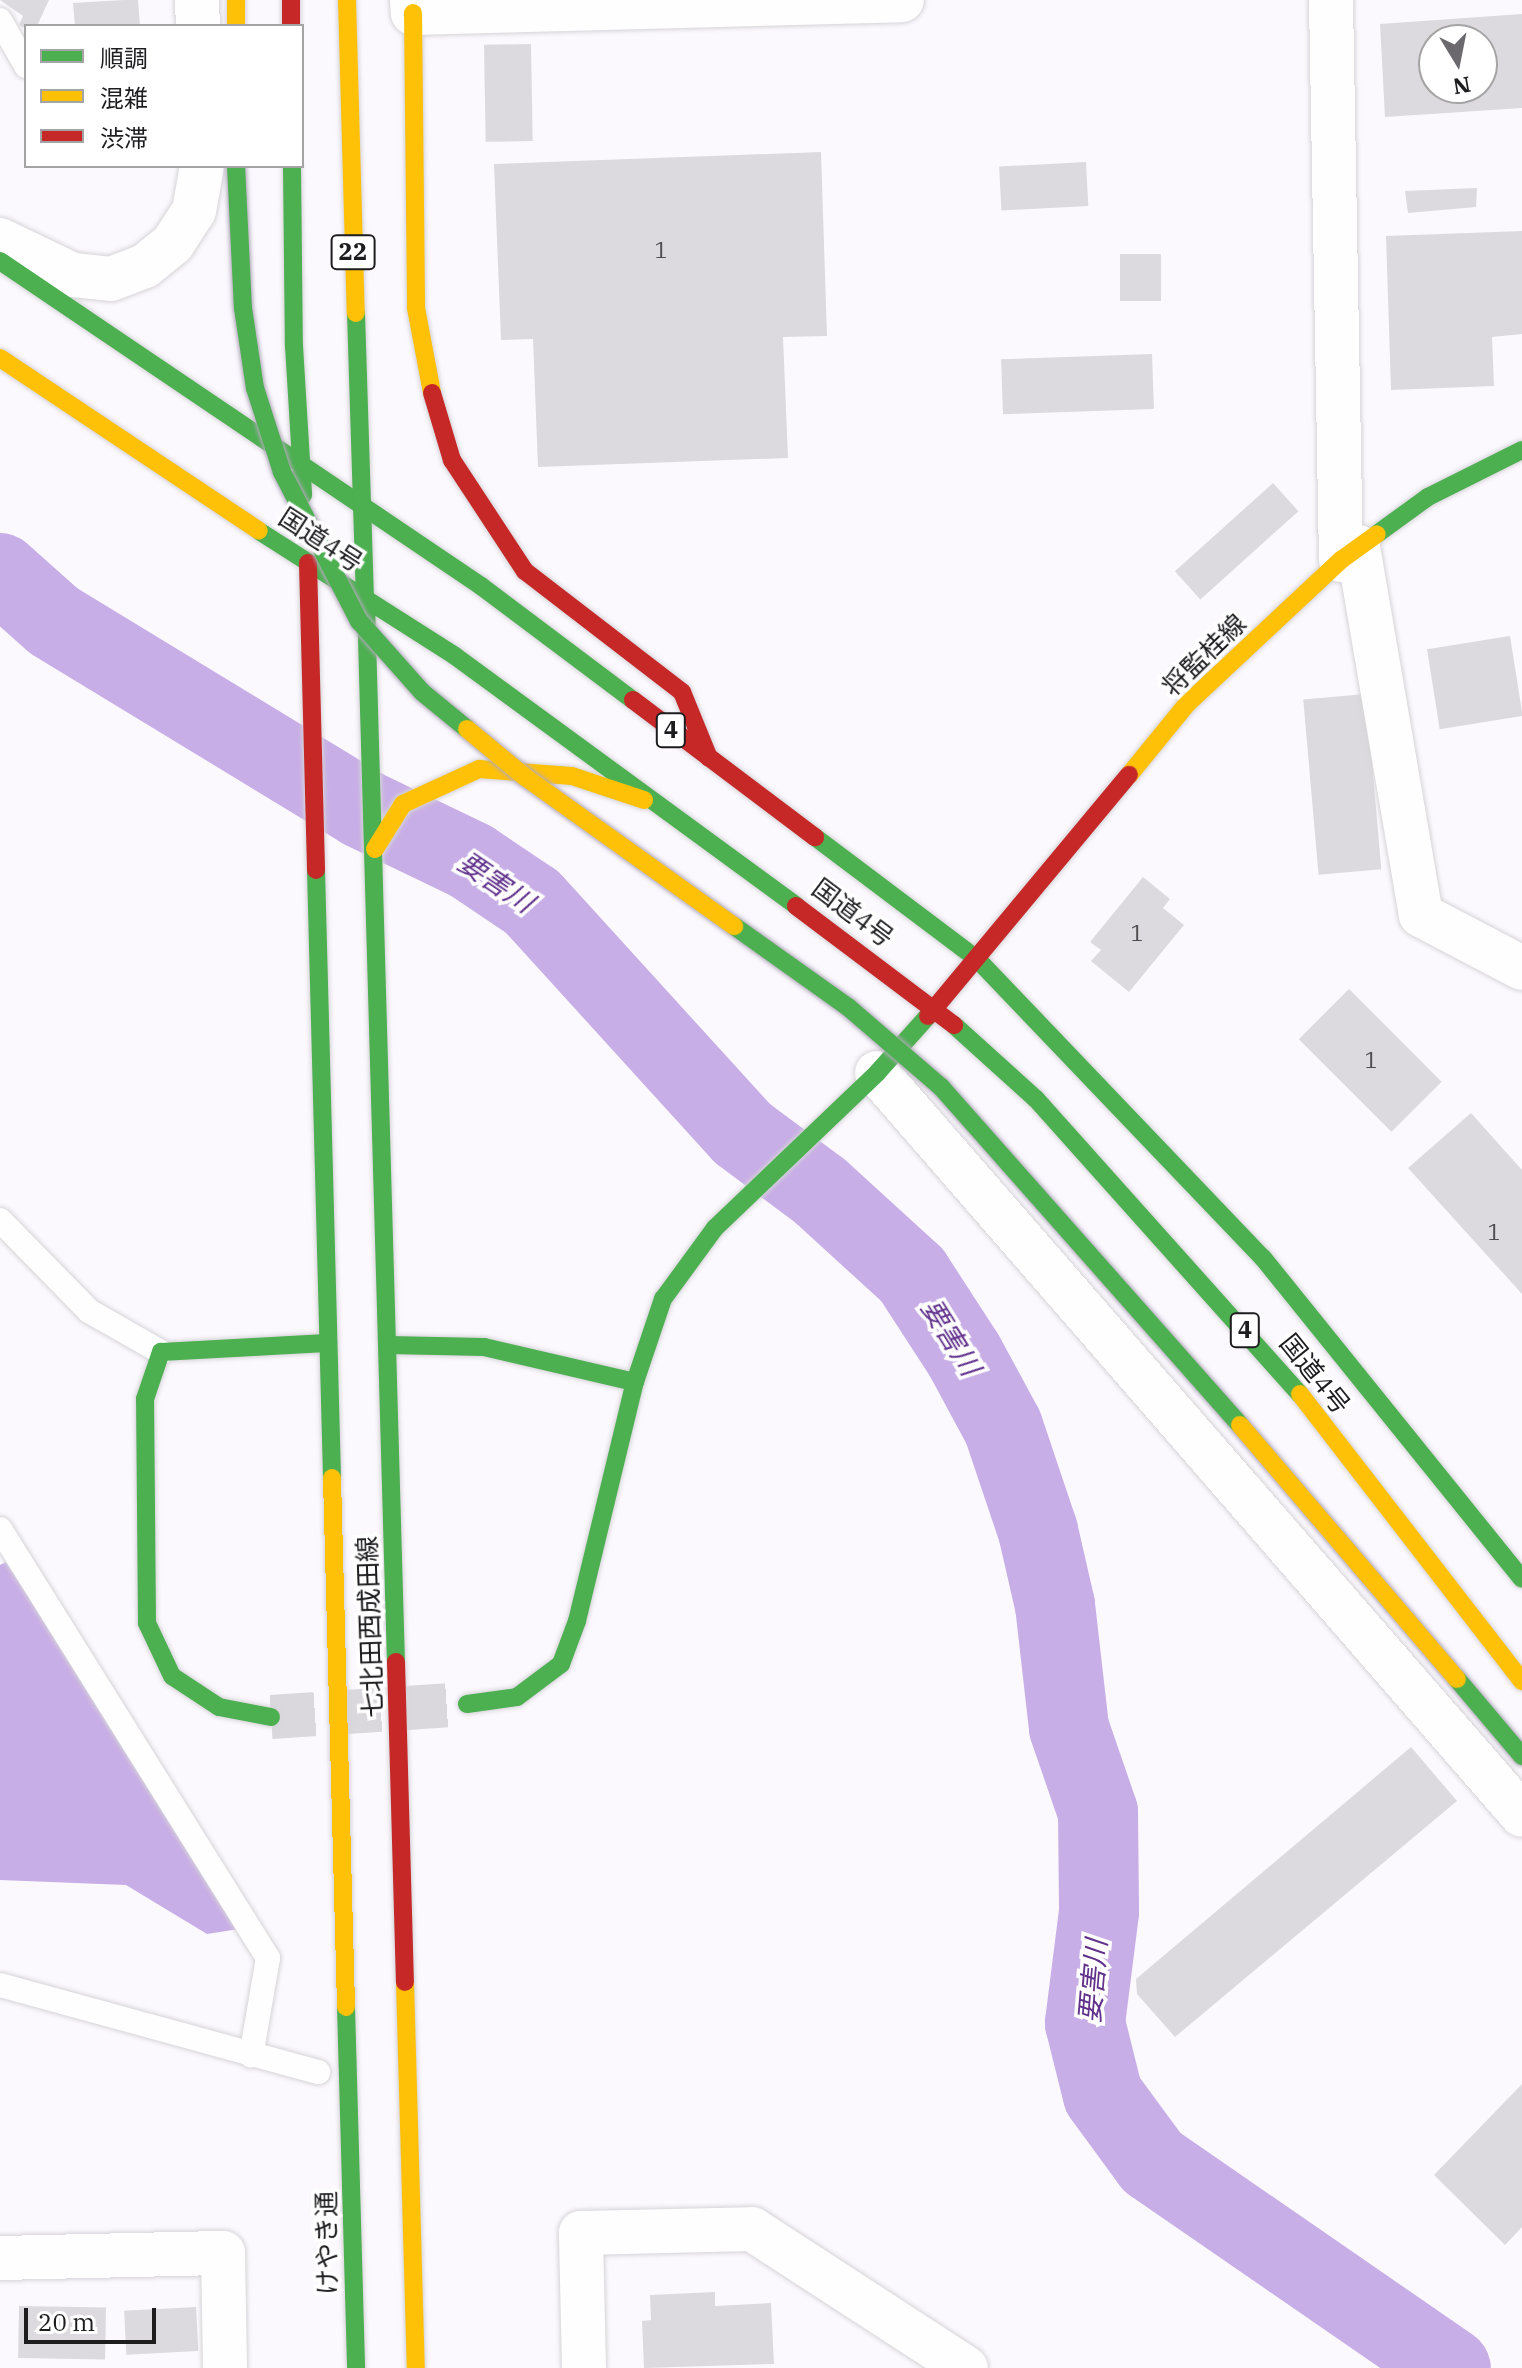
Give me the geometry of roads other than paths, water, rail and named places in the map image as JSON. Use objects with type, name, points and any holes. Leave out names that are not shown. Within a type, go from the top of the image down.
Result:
[{"type":"main road","points":[[236,0],[236,24]]},
{"type":"main road","points":[[291,0],[291,24]]},
{"type":"main road","name":"22","points":[[347,0],[365,599]]},
{"type":"main road","points":[[413,6],[416,308],[429,383],[452,460],[525,571],[682,692],[710,761]]},
{"type":"main road","points":[[236,168],[243,308],[255,388],[282,472],[359,621],[422,692],[525,777],[848,1007],[941,1087],[1298,1490],[1522,1756]]},
{"type":"main road","name":"22","points":[[292,168],[301,465],[308,563]]},
{"type":"main road","name":"国道4号","points":[[0,261],[481,586],[978,960],[1263,1258],[1522,1579]]},
{"type":"main road","name":"国道4号","points":[[0,358],[113,438],[455,656],[935,1008],[1036,1099],[1285,1375],[1522,1681]]},
{"type":"main road","name":"将監桂線","points":[[467,1704],[517,1697],[561,1664],[577,1621],[635,1382],[663,1299],[715,1228],[877,1073],[978,960],[1187,704],[1350,553],[1428,497],[1522,450]]},
{"type":"main road","name":"けやき通","points":[[308,563],[315,697],[327,1343],[356,2368]]},
{"type":"main road","name":"七北田西成田線","points":[[365,599],[375,849],[416,2368]]},
{"type":"main road","points":[[375,849],[403,804],[437,785],[479,769],[572,776],[661,806]]},
{"type":"main road","points":[[271,1717],[219,1707],[172,1676],[147,1623],[145,1399],[161,1352],[327,1343]]},
{"type":"main road","points":[[388,1345],[484,1347],[635,1382]]},
{"type":"street","points":[[197,0],[198,24]]},
{"type":"street","points":[[413,6],[902,0]]},
{"type":"street","points":[[1331,0],[1350,553],[1421,915],[1522,968]]},
{"type":"street","points":[[0,240],[73,275],[111,279],[145,266],[173,243],[194,211],[202,168]]},
{"type":"street","points":[[877,1073],[1522,1815]]},
{"type":"street","points":[[584,2368],[581,2233],[752,2229],[966,2368]]},
{"type":"street","points":[[0,2258],[223,2253],[225,2368]]},
{"type":"lane","points":[[0,20],[24,62]]},
{"type":"lane","points":[[0,1220],[89,1311],[161,1352]]},
{"type":"lane","points":[[0,1529],[263,1947],[268,1958],[251,2056]]},
{"type":"lane","points":[[0,1985],[318,2072]]},
{"type":"waterway","name":"要害川","points":[[0,573],[54,621],[363,809],[471,861],[532,902],[742,1133],[820,1191],[912,1275],[964,1355],[1003,1427],[1038,1531],[1055,1605],[1069,1728],[1098,1812],[1099,1912],[1085,2023],[1103,2095],[1152,2162],[1451,2368]]},
{"type":"tunnel","points":[[271,1717],[467,1704]]}]
